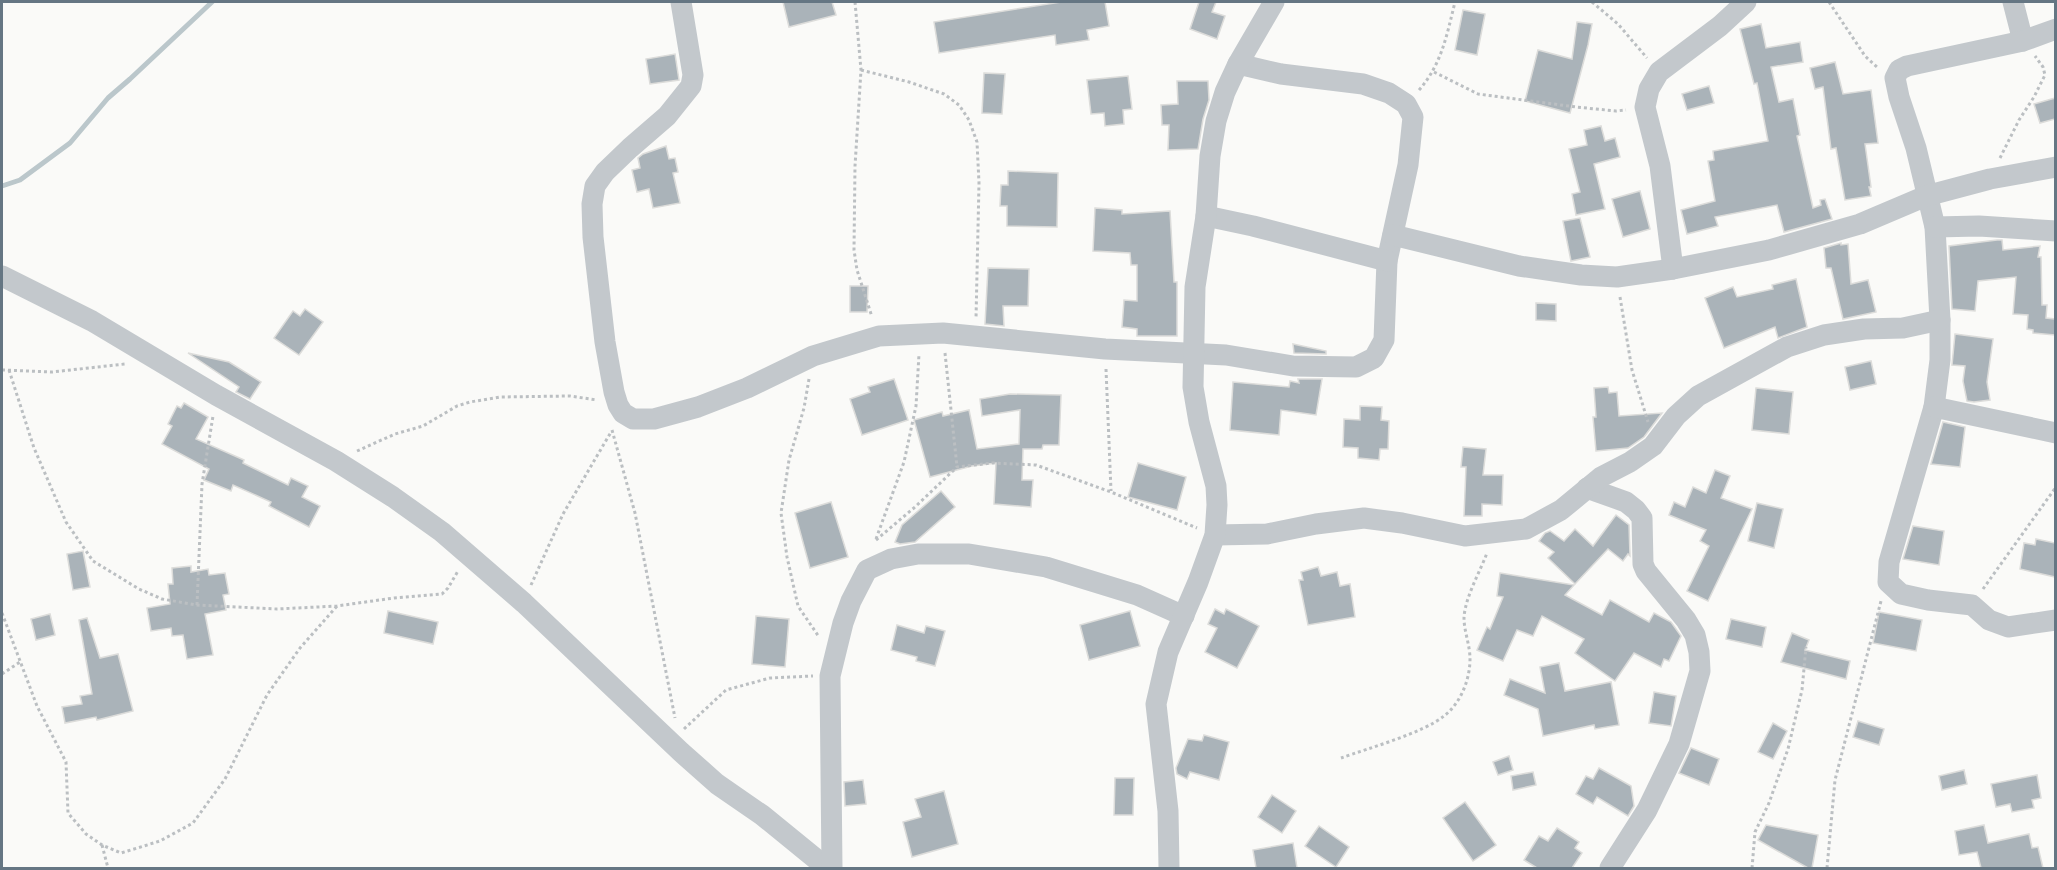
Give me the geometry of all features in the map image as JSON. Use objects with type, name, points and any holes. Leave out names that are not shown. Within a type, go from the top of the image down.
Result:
[{"type":"street","points":[[681,2],[693,75],[691,86],[667,116],[605,172],[595,186],[592,204],[593,237],[605,342],[618,416],[633,419],[654,419],[677,413],[747,388],[813,356],[879,336],[943,333],[1104,349],[1226,355],[1293,366],[1356,367],[1374,358],[1384,340],[1387,261],[1408,165],[1413,117],[1406,104],[1389,93],[1363,84],[1281,74],[1238,64]]},
{"type":"street","points":[[1169,868],[1168,811],[1156,704],[1168,652],[1215,535],[1216,486],[1199,422],[1193,387],[1196,287],[1206,216],[1209,156],[1225,92],[1238,64],[1274,2]]},
{"type":"street","points":[[1673,269],[1663,186],[1645,107],[1649,89],[1659,72],[1720,26],[1746,2]]},
{"type":"street","points":[[2013,2],[2023,41]]},
{"type":"street","points":[[2055,29],[2023,41],[1920,62],[1899,70],[1895,78],[1916,148],[1935,227],[1940,360],[1934,407],[1889,562],[1888,582],[1901,594],[1972,605],[1989,620],[2008,627],[2055,620]]},
{"type":"street","points":[[1393,235],[1519,266],[1581,276],[1617,278],[1769,250],[1860,224],[1926,196],[1990,179],[2055,167]]},
{"type":"street","points":[[1206,216],[1254,226],[1387,261]]},
{"type":"street","points":[[1935,227],[1978,226],[2055,231]]},
{"type":"street","points":[[2,276],[92,321],[216,395],[336,461],[393,497],[442,532],[524,603],[681,753],[717,784],[762,815],[827,868]]},
{"type":"street","points":[[1215,535],[1267,534],[1316,524],[1364,518],[1465,536],[1526,529],[1561,510],[1601,477],[1630,462],[1653,446],[1676,416],[1698,396],[1787,347],[1824,335],[1864,328],[1903,328],[1940,320]]},
{"type":"street","points":[[1934,407],[2055,433]]},
{"type":"street","points":[[1587,488],[1626,502],[1642,518],[1643,564],[1646,572],[1686,620],[1695,635],[1700,652],[1700,671],[1679,744],[1647,810],[1610,868]]},
{"type":"street","points":[[832,868],[832,667],[851,601],[867,570],[891,559],[918,554],[969,554],[1046,567],[1137,595],[1184,616]]},
{"type":"path","points":[[855,2],[861,70],[855,166],[854,250],[857,270],[879,336]]},
{"type":"path","points":[[1406,104],[1434,72],[1444,46],[1455,2]]},
{"type":"path","points":[[1592,2],[1618,24],[1659,72]]},
{"type":"path","points":[[1829,2],[1865,56],[1879,69],[1895,78]]},
{"type":"path","points":[[1990,179],[2019,120],[2045,75],[2043,67],[2023,41]]},
{"type":"path","points":[[861,70],[909,82],[944,94],[959,105],[969,120],[977,142],[979,183],[976,336]]},
{"type":"path","points":[[1434,72],[1478,94],[1616,111],[1645,107]]},
{"type":"path","points":[[1617,278],[1632,370],[1645,408],[1653,446]]},
{"type":"path","points":[[921,333],[916,406],[904,462],[876,540],[957,467],[992,463],[1036,465],[1111,492],[1215,535]]},
{"type":"path","points":[[943,333],[957,467]]},
{"type":"path","points":[[1104,349],[1111,492]]},
{"type":"path","points":[[681,753],[678,734],[726,690],[770,678],[832,667],[798,606],[787,557],[781,513],[789,460],[804,408],[813,356]]},
{"type":"path","points":[[2,370],[52,372],[127,364]]},
{"type":"path","points":[[9,370],[34,448],[66,522],[93,561],[140,590],[162,599],[197,605],[277,609],[337,606],[442,594],[448,588],[468,553]]},
{"type":"path","points":[[197,605],[202,484],[216,395]]},
{"type":"path","points":[[336,461],[394,434],[423,426],[457,406],[500,397],[570,396],[594,399],[618,416],[676,723]]},
{"type":"path","points":[[524,603],[540,561],[563,514],[618,416]]},
{"type":"path","points":[[1972,605],[2055,487]]},
{"type":"path","points":[[1341,758],[1419,730],[1444,716],[1458,699],[1467,682],[1470,658],[1464,617],[1469,595],[1480,574],[1494,534]]},
{"type":"path","points":[[1827,868],[1835,780],[1881,599],[1888,582]]},
{"type":"path","points":[[2,613],[37,706],[66,762],[68,813],[86,834],[102,845],[121,853],[160,841],[193,823],[225,779],[267,694],[300,648],[337,606]]},
{"type":"path","points":[[1752,868],[1755,832],[1769,803],[1790,739],[1802,690],[1806,647]]},
{"type":"path","points":[[2,674],[21,662]]},
{"type":"path","points":[[102,845],[108,868]]},
{"type":"building","points":[[783,2],[832,2],[836,15],[789,27]]},
{"type":"building","points":[[1061,2],[1105,2],[1109,26],[1087,30],[1089,40],[1056,45],[1055,35],[939,53],[934,22]]},
{"type":"building","points":[[1199,2],[1216,2],[1212,12],[1225,16],[1217,39],[1190,29]]},
{"type":"building","points":[[1463,10],[1485,14],[1477,55],[1455,50]]},
{"type":"building","points":[[1577,22],[1592,24],[1570,113],[1525,101],[1538,50],[1572,59]]},
{"type":"building","points":[[1761,24],[1766,48],[1800,42],[1803,62],[1771,67],[1779,102],[1793,99],[1800,135],[1797,136],[1813,208],[1821,205],[1820,200],[1825,199],[1832,219],[1784,232],[1777,205],[1715,217],[1718,226],[1687,234],[1681,210],[1715,201],[1708,161],[1714,160],[1713,151],[1768,141],[1757,83],[1754,84],[1740,29]]},
{"type":"building","points":[[675,54],[679,80],[650,84],[646,59]]},
{"type":"building","points":[[1835,62],[1843,94],[1871,90],[1878,143],[1865,144],[1871,196],[1845,200],[1836,148],[1831,149],[1823,87],[1815,89],[1810,68]]},
{"type":"building","points":[[984,73],[1005,74],[1002,114],[982,113]]},
{"type":"building","points":[[1128,76],[1132,109],[1123,110],[1124,124],[1105,126],[1104,113],[1091,114],[1087,80]]},
{"type":"building","points":[[1177,81],[1208,81],[1209,100],[1198,149],[1168,150],[1169,125],[1162,125],[1161,105],[1178,104]]},
{"type":"building","points":[[1709,86],[1714,103],[1687,110],[1682,94]]},
{"type":"building","points":[[2055,98],[2055,119],[2040,123],[2034,104]]},
{"type":"building","points":[[1601,126],[1605,141],[1615,138],[1620,157],[1594,164],[1605,209],[1576,215],[1572,194],[1580,192],[1569,149],[1587,145],[1584,130]]},
{"type":"building","points":[[666,146],[669,159],[675,158],[678,172],[673,173],[680,203],[653,208],[649,189],[637,192],[632,170],[640,168],[638,158],[643,154]]},
{"type":"building","points":[[1008,171],[1058,173],[1057,227],[1007,226],[1007,206],[1000,206],[1001,185],[1008,185]]},
{"type":"building","points":[[1640,191],[1650,229],[1623,237],[1612,199]]},
{"type":"building","points":[[1095,208],[1122,210],[1122,214],[1170,211],[1174,282],[1177,282],[1177,336],[1137,336],[1137,329],[1122,327],[1124,300],[1137,301],[1137,265],[1131,265],[1130,253],[1093,251]]},
{"type":"building","points":[[1580,218],[1590,257],[1571,261],[1563,221]]},
{"type":"building","points":[[2002,240],[2003,250],[2040,246],[2038,257],[2041,257],[2042,305],[2047,305],[2046,318],[2055,319],[2055,335],[2033,333],[2033,330],[2027,329],[2028,315],[2013,314],[2016,277],[1978,281],[1975,311],[1952,309],[1949,246]]},
{"type":"building","points":[[1841,243],[1841,245],[1848,244],[1851,284],[1868,280],[1876,312],[1843,319],[1831,268],[1826,268],[1824,248]]},
{"type":"building","points":[[988,268],[1029,269],[1028,306],[1003,306],[1004,326],[985,324]]},
{"type":"building","points":[[1796,279],[1807,327],[1778,338],[1775,327],[1724,348],[1705,298],[1733,287],[1737,297],[1773,289],[1772,285]]},
{"type":"building","points":[[850,286],[868,286],[867,312],[850,312]]},
{"type":"building","points":[[1536,303],[1556,304],[1556,321],[1536,320]]},
{"type":"building","points":[[305,309],[323,322],[299,355],[274,338],[293,311],[300,316]]},
{"type":"building","points":[[1955,334],[1993,339],[1987,382],[1990,400],[1967,401],[1963,381],[1965,366],[1952,365]]},
{"type":"building","points":[[1293,344],[1326,351],[1326,354],[1294,353]]},
{"type":"building","points":[[188,353],[229,362],[261,382],[250,399],[236,392],[239,387]]},
{"type":"building","points":[[1871,361],[1876,384],[1850,390],[1845,367]]},
{"type":"building","points":[[894,379],[908,420],[862,435],[850,399],[870,392],[868,387]]},
{"type":"building","points":[[1298,379],[1322,379],[1316,415],[1281,410],[1279,435],[1230,430],[1233,382],[1289,387],[1290,381],[1299,383]]},
{"type":"building","points":[[1608,387],[1609,393],[1617,392],[1619,416],[1662,413],[1644,437],[1628,448],[1596,451],[1593,417],[1596,417],[1594,388]]},
{"type":"building","points":[[1756,388],[1793,392],[1789,434],[1752,430]]},
{"type":"building","points":[[1010,394],[1061,395],[1059,445],[1043,445],[1042,449],[1023,449],[1022,480],[1033,480],[1031,507],[994,504],[996,463],[972,466],[930,477],[914,420],[942,412],[943,416],[969,410],[977,449],[1019,444],[1020,410],[982,416],[980,399]]},
{"type":"building","points":[[184,403],[208,417],[196,439],[244,460],[243,463],[288,485],[291,478],[308,486],[302,497],[320,506],[309,527],[269,506],[271,502],[233,485],[231,491],[204,480],[209,469],[162,444],[172,426],[168,424],[177,406],[181,408]]},
{"type":"building","points":[[1360,406],[1382,407],[1381,420],[1389,421],[1388,449],[1380,449],[1379,460],[1358,458],[1358,448],[1343,447],[1344,419],[1360,420]]},
{"type":"building","points":[[1943,422],[1965,427],[1960,467],[1931,464]]},
{"type":"building","points":[[1463,447],[1486,449],[1483,475],[1503,475],[1502,505],[1482,504],[1482,516],[1464,516],[1466,467],[1461,467]]},
{"type":"building","points":[[1138,463],[1186,477],[1177,510],[1128,497]]},
{"type":"building","points":[[1715,470],[1730,476],[1721,498],[1752,509],[1708,601],[1687,591],[1709,546],[1700,541],[1706,530],[1669,515],[1674,502],[1685,507],[1693,487],[1706,493]]},
{"type":"building","points":[[941,491],[955,507],[915,542],[900,544],[895,542],[902,525]]},
{"type":"building","points":[[831,502],[848,557],[810,568],[795,513]]},
{"type":"building","points":[[1757,503],[1783,509],[1774,548],[1748,541]]},
{"type":"building","points":[[1616,515],[1629,525],[1630,556],[1628,554],[1623,561],[1608,549],[1575,584],[1548,558],[1554,552],[1539,541],[1545,533],[1550,531],[1564,541],[1575,529],[1593,546]]},
{"type":"building","points":[[1913,526],[1944,531],[1939,565],[1903,559]]},
{"type":"building","points":[[2036,539],[2055,543],[2055,577],[2020,569],[2024,543],[2035,545]]},
{"type":"building","points":[[83,551],[90,587],[73,590],[67,554]]},
{"type":"building","points":[[191,566],[191,572],[208,569],[209,575],[225,573],[229,594],[223,595],[226,610],[205,614],[213,655],[187,659],[183,635],[172,636],[171,628],[151,631],[147,608],[170,604],[168,584],[173,584],[172,568]]},
{"type":"building","points":[[1318,567],[1321,576],[1337,572],[1340,586],[1350,584],[1355,617],[1308,625],[1299,580],[1303,580],[1301,572]]},
{"type":"building","points":[[1500,573],[1574,585],[1565,595],[1602,615],[1610,600],[1649,622],[1654,613],[1671,622],[1681,636],[1669,661],[1664,659],[1661,667],[1634,653],[1615,681],[1575,653],[1584,639],[1542,616],[1533,636],[1517,630],[1503,661],[1477,650],[1487,627],[1490,629],[1503,597],[1497,596]]},
{"type":"building","points":[[1215,609],[1224,614],[1226,609],[1259,626],[1237,668],[1205,652],[1217,628],[1208,624]]},
{"type":"building","points":[[388,611],[438,622],[433,644],[384,633]]},
{"type":"building","points":[[1130,611],[1140,646],[1089,660],[1080,625]]},
{"type":"building","points":[[1879,612],[1922,620],[1916,651],[1873,643]]},
{"type":"building","points":[[50,614],[55,635],[36,640],[31,619]]},
{"type":"building","points":[[756,616],[789,619],[785,667],[752,664]]},
{"type":"building","points":[[87,618],[100,658],[118,654],[133,711],[97,720],[96,717],[65,723],[62,707],[82,704],[80,696],[92,694],[79,620]]},
{"type":"building","points":[[1731,619],[1766,627],[1762,647],[1726,639]]},
{"type":"building","points":[[897,625],[924,633],[926,626],[945,631],[935,666],[916,661],[917,657],[891,650]]},
{"type":"building","points":[[1792,633],[1809,640],[1805,650],[1850,661],[1846,679],[1781,662]]},
{"type":"building","points":[[1559,663],[1565,691],[1611,682],[1619,725],[1595,729],[1594,725],[1543,736],[1538,709],[1504,695],[1510,679],[1545,693],[1540,667]]},
{"type":"building","points":[[1654,692],[1676,696],[1671,726],[1649,723]]},
{"type":"building","points":[[1858,721],[1884,729],[1879,745],[1853,737]]},
{"type":"building","points":[[1773,723],[1787,731],[1773,759],[1758,752]]},
{"type":"building","points":[[1204,735],[1229,742],[1219,780],[1190,772],[1187,779],[1177,774],[1176,768],[1188,739],[1202,741]]},
{"type":"building","points":[[1691,748],[1719,759],[1709,785],[1679,773]]},
{"type":"building","points":[[1509,756],[1513,770],[1498,775],[1493,762]]},
{"type":"building","points":[[1599,768],[1631,786],[1634,806],[1628,816],[1597,797],[1593,804],[1576,794],[1586,776],[1593,779]]},
{"type":"building","points":[[1964,770],[1967,784],[1942,790],[1939,776]]},
{"type":"building","points":[[1533,772],[1536,785],[1513,790],[1511,776]]},
{"type":"building","points":[[2037,775],[2041,798],[2032,800],[2034,808],[2012,812],[2010,804],[1996,807],[1991,784]]},
{"type":"building","points":[[1115,778],[1134,778],[1133,815],[1114,815]]},
{"type":"building","points":[[863,780],[866,804],[845,806],[844,782]]},
{"type":"building","points":[[944,791],[958,844],[912,857],[903,822],[921,817],[915,799]]},
{"type":"building","points":[[1272,795],[1296,811],[1282,833],[1258,817]]},
{"type":"building","points":[[1465,802],[1496,845],[1473,861],[1443,818]]},
{"type":"building","points":[[1766,825],[1818,835],[1812,868],[1808,868],[1758,840]]},
{"type":"building","points":[[1984,825],[1988,843],[2029,834],[2032,848],[2038,847],[2043,868],[1981,868],[1977,852],[1959,855],[1955,831]]},
{"type":"building","points":[[1319,826],[1349,847],[1336,867],[1305,846]]},
{"type":"building","points":[[1557,828],[1579,842],[1575,848],[1582,853],[1572,868],[1537,868],[1524,860],[1539,836],[1548,841]]},
{"type":"building","points":[[1293,843],[1297,868],[1256,868],[1253,850]]},
{"type":"waterway","points":[[2,186],[20,180],[70,143],[108,98],[212,2]]}]
